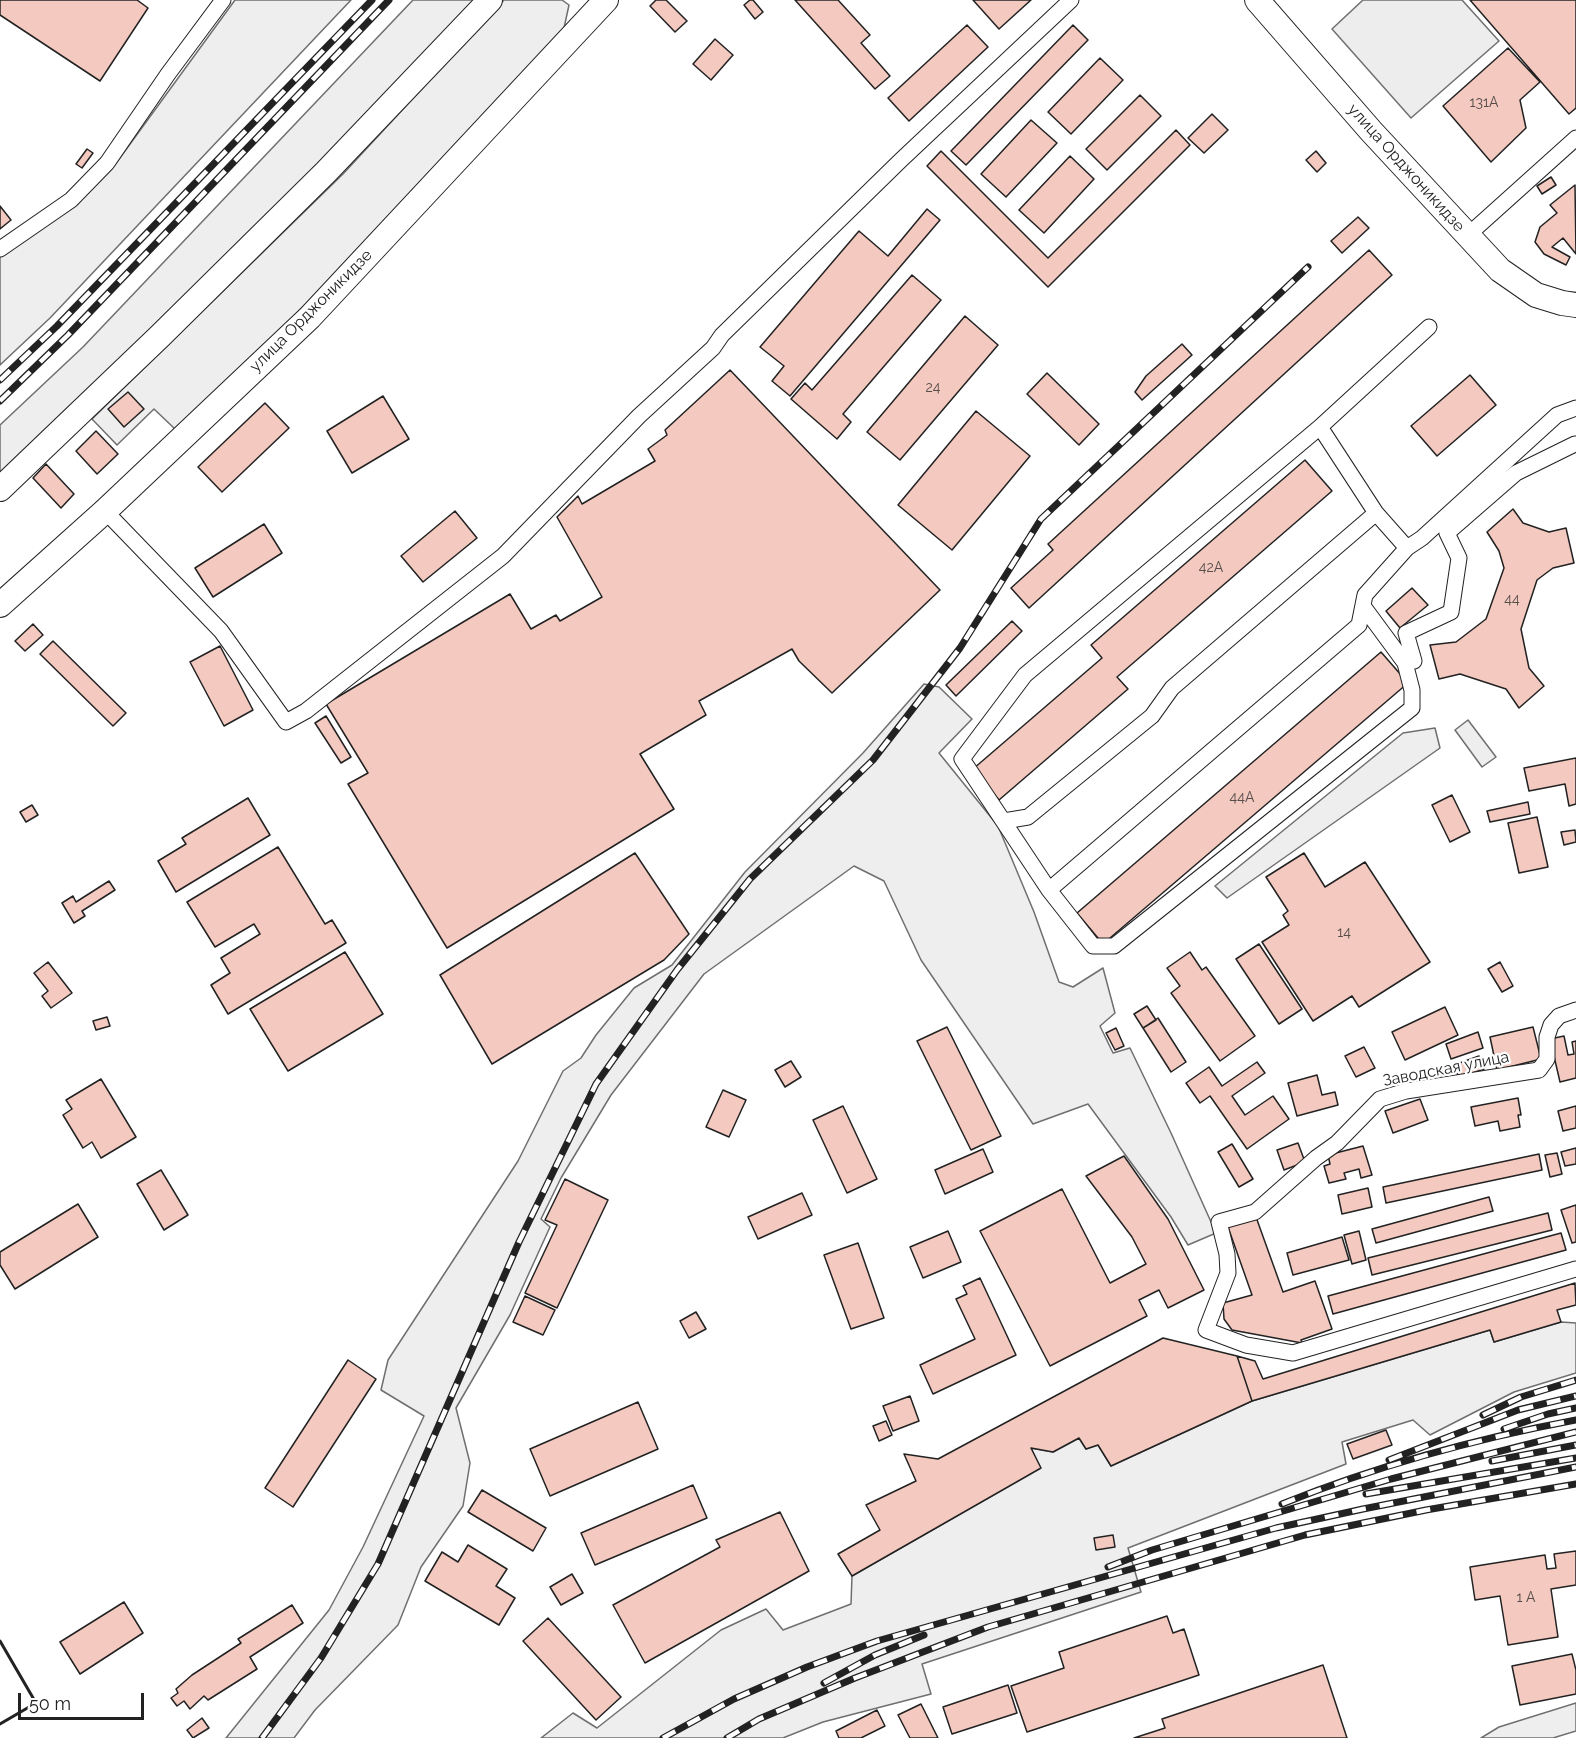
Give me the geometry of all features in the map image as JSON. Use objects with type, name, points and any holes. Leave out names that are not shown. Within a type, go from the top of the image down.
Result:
[{"type":"main road","points":[[0,489],[160,336],[309,188],[490,0]]},
{"type":"main road","name":"улица Орджоникидзе","points":[[0,605],[105,511],[310,317],[606,0]]},
{"type":"main road","name":"улица Орджоникидзе","points":[[1257,0],[1371,131],[1500,270],[1536,295],[1576,305]]},
{"type":"street","points":[[0,249],[71,200],[107,163],[168,74],[223,0]]},
{"type":"street","points":[[105,511],[221,631],[286,722],[306,711],[503,556],[639,416],[713,348],[730,326],[901,160],[1071,0]]},
{"type":"street","points":[[1467,236],[1576,138]]},
{"type":"street","points":[[1363,606],[1406,663],[1412,690],[1412,708],[1113,946],[1093,946],[1049,890],[962,759],[1025,675],[1320,427],[1429,327]]},
{"type":"street","points":[[1049,890],[1359,625],[1365,594],[1407,548],[1422,538],[1557,414],[1576,408]]},
{"type":"street","points":[[1320,427],[1376,513],[1407,548]]},
{"type":"street","points":[[1414,661],[1406,633],[1451,612],[1459,558],[1447,533],[1516,473],[1575,444]]},
{"type":"street","points":[[1004,821],[1028,817],[1152,716],[1172,687],[1376,513]]},
{"type":"street","name":"Заводская улица","points":[[1576,1010],[1559,1016],[1551,1025],[1547,1037],[1547,1059],[1539,1070],[1406,1091],[1380,1099],[1337,1143],[1316,1158],[1255,1212],[1219,1222],[1227,1254],[1228,1273],[1206,1330],[1246,1345],[1293,1353],[1576,1269]]},
{"type":"shaded area","points":[[235,0],[351,0],[50,318],[0,365],[0,257],[74,207],[114,166]]},
{"type":"shaded area","points":[[413,0],[475,0],[320,167],[0,474],[0,425],[83,347]]},
{"type":"shaded area","points":[[504,0],[562,0],[569,5],[564,28],[294,316],[175,429],[154,409],[117,445],[92,419],[343,174]]},
{"type":"shaded area","points":[[1363,0],[1462,0],[1499,41],[1411,118],[1332,29]]},
{"type":"shaded area","points":[[924,684],[939,687],[972,719],[939,753],[998,826],[1034,912],[1059,982],[1073,987],[1103,968],[1115,1013],[1100,1026],[1113,1053],[1130,1048],[1216,1233],[1188,1245],[1171,1217],[1088,1104],[1033,1124],[921,960],[884,881],[854,866],[704,974],[611,1095],[561,1178],[541,1219],[550,1227],[510,1315],[456,1408],[470,1463],[463,1506],[421,1567],[398,1625],[315,1710],[294,1738],[226,1738],[329,1610],[363,1547],[424,1416],[381,1390],[388,1360],[518,1161],[563,1071],[581,1058],[596,1035],[634,988],[672,965],[745,872],[863,753]]},
{"type":"shaded area","points":[[1468,720],[1496,757],[1482,767],[1455,730]]},
{"type":"shaded area","points":[[1435,728],[1440,748],[1227,898],[1215,886],[1403,733]]},
{"type":"shaded area","points":[[1561,1322],[1576,1323],[1576,1373],[1514,1392],[1430,1435],[1413,1420],[1342,1442],[1346,1464],[1128,1548],[1141,1592],[922,1664],[931,1694],[823,1722],[783,1738],[541,1738],[573,1713],[597,1728],[721,1630],[766,1609],[783,1630],[851,1604],[852,1576],[1040,1468],[1031,1448],[1053,1452],[1079,1438],[1086,1449],[1098,1445],[1111,1466],[1252,1401],[1490,1330],[1494,1342]]},
{"type":"shaded area","points":[[1576,1703],[1576,1731],[1553,1738],[1481,1738],[1499,1727]]},
{"type":"building","points":[[0,0],[137,0],[148,8],[100,81],[0,15]]},
{"type":"building","points":[[656,0],[666,0],[687,21],[675,32],[650,6]]},
{"type":"building","points":[[753,0],[763,12],[755,19],[744,5]]},
{"type":"building","points":[[795,0],[838,0],[870,35],[861,43],[890,76],[875,89]]},
{"type":"building","points":[[973,0],[1031,0],[999,29]]},
{"type":"building","points":[[1470,0],[1576,0],[1576,108],[1569,114]]},
{"type":"building","points":[[967,25],[988,47],[909,121],[888,98]]},
{"type":"building","points":[[1073,25],[1088,40],[966,165],[951,151]]},
{"type":"building","points":[[715,39],[733,55],[711,80],[693,64]]},
{"type":"building","points":[[1508,48],[1540,82],[1520,100],[1526,128],[1491,162],[1443,106]]},
{"type":"building","points":[[1100,58],[1123,80],[1071,134],[1048,112]]},
{"type":"building","points":[[1140,95],[1161,116],[1107,170],[1086,149]]},
{"type":"building","points":[[1212,114],[1228,130],[1204,153],[1188,138]]},
{"type":"building","points":[[1031,120],[1057,143],[1006,197],[981,174]]},
{"type":"building","points":[[1176,130],[1190,145],[1048,287],[927,166],[941,151],[1048,258]]},
{"type":"building","points":[[87,149],[93,153],[82,168],[76,164]]},
{"type":"building","points":[[1316,151],[1326,163],[1317,172],[1306,160]]},
{"type":"building","points":[[1070,156],[1094,179],[1044,233],[1019,210]]},
{"type":"building","points":[[1551,177],[1556,185],[1542,194],[1537,186]]},
{"type":"building","points":[[1575,185],[1576,254],[1563,238],[1552,247],[1570,257],[1566,265],[1544,254],[1535,242],[1540,227],[1557,213],[1550,205]]},
{"type":"building","points":[[0,206],[11,220],[0,229]]},
{"type":"building","points":[[927,209],[940,220],[790,396],[772,381],[784,366],[760,347],[859,231],[888,256]]},
{"type":"building","points":[[1358,217],[1369,228],[1342,253],[1331,241]]},
{"type":"building","points":[[1369,250],[1392,275],[1029,608],[1011,588],[1053,550],[1048,544]]},
{"type":"building","points":[[912,275],[941,300],[843,414],[851,422],[837,439],[791,399],[805,383],[812,390]]},
{"type":"building","points":[[965,316],[998,345],[900,460],[867,432]]},
{"type":"building","points":[[1182,344],[1192,355],[1142,400],[1135,392],[1146,376]]},
{"type":"building","points":[[730,370],[940,590],[832,693],[799,661],[792,649],[699,701],[706,715],[640,754],[674,809],[447,948],[348,784],[368,773],[326,704],[510,594],[531,629],[556,615],[560,621],[602,597],[557,517],[578,496],[582,504],[655,461],[648,449],[667,435],[665,430]]},
{"type":"building","points":[[1047,373],[1099,424],[1079,445],[1027,394]]},
{"type":"building","points":[[1470,375],[1496,405],[1437,456],[1411,426]]},
{"type":"building","points":[[128,392],[144,409],[124,427],[108,409]]},
{"type":"building","points":[[383,396],[409,439],[352,473],[327,431]]},
{"type":"building","points":[[265,403],[289,428],[222,492],[198,467]]},
{"type":"building","points":[[976,411],[1030,456],[952,550],[898,505]]},
{"type":"building","points":[[96,431],[118,454],[97,474],[76,451]]},
{"type":"building","points":[[1305,460],[1332,491],[1117,677],[1128,689],[999,800],[973,769],[1102,658],[1091,645]]},
{"type":"building","points":[[46,464],[74,494],[61,508],[33,478]]},
{"type":"building","points":[[1513,509],[1523,523],[1549,532],[1566,528],[1574,563],[1553,568],[1537,580],[1521,629],[1529,668],[1544,686],[1519,708],[1506,689],[1460,674],[1439,679],[1430,645],[1456,642],[1486,619],[1504,568],[1499,551],[1487,532]]},
{"type":"building","points":[[455,511],[477,538],[423,582],[401,556]]},
{"type":"building","points":[[264,524],[282,553],[213,597],[195,568]]},
{"type":"building","points":[[1412,588],[1428,605],[1400,628],[1386,611]]},
{"type":"building","points":[[1012,621],[1022,631],[956,696],[946,685]]},
{"type":"building","points":[[33,624],[43,635],[25,651],[15,641]]},
{"type":"building","points":[[53,641],[126,713],[113,726],[40,654]]},
{"type":"building","points":[[220,646],[253,710],[224,726],[190,662]]},
{"type":"building","points":[[1381,652],[1408,683],[1103,944],[1077,913]]},
{"type":"building","points":[[326,716],[351,757],[341,763],[315,723]]},
{"type":"building","points":[[1576,758],[1576,804],[1569,806],[1565,784],[1529,791],[1524,768]]},
{"type":"building","points":[[1452,795],[1470,832],[1450,842],[1432,805]]},
{"type":"building","points":[[248,798],[270,835],[176,892],[158,861],[186,844],[182,838]]},
{"type":"building","points":[[1528,802],[1530,814],[1490,822],[1487,811]]},
{"type":"building","points":[[32,805],[38,815],[26,822],[20,812]]},
{"type":"building","points":[[1537,817],[1548,867],[1519,873],[1508,823]]},
{"type":"building","points":[[1575,830],[1576,842],[1564,845],[1561,832]]},
{"type":"building","points":[[278,847],[325,924],[332,920],[346,943],[228,1014],[211,985],[230,973],[221,958],[260,934],[254,924],[215,947],[187,902]]},
{"type":"building","points":[[635,853],[689,934],[664,960],[492,1064],[440,975]]},
{"type":"building","points":[[1304,853],[1325,887],[1365,862],[1430,962],[1359,1007],[1352,996],[1313,1021],[1262,942],[1289,925],[1283,915],[1288,911],[1266,877]]},
{"type":"building","points":[[109,881],[115,890],[82,911],[85,916],[74,923],[62,903],[73,896],[76,902]]},
{"type":"building","points":[[1259,944],[1302,1009],[1279,1024],[1236,959]]},
{"type":"building","points":[[345,952],[383,1014],[288,1071],[250,1009]]},
{"type":"building","points":[[1190,952],[1202,970],[1206,967],[1255,1036],[1220,1061],[1171,993],[1180,986],[1167,968]]},
{"type":"building","points":[[48,962],[72,993],[51,1008],[42,996],[48,991],[34,973]]},
{"type":"building","points":[[1500,962],[1513,986],[1502,992],[1488,969]]},
{"type":"building","points":[[1147,1006],[1156,1020],[1143,1028],[1134,1014]]},
{"type":"building","points":[[1445,1007],[1458,1035],[1405,1060],[1392,1032]]},
{"type":"building","points":[[107,1017],[110,1026],[96,1030],[93,1021]]},
{"type":"building","points":[[1158,1018],[1186,1062],[1171,1072],[1143,1028]]},
{"type":"building","points":[[947,1027],[1001,1136],[971,1150],[917,1041]]},
{"type":"building","points":[[1533,1027],[1541,1059],[1497,1070],[1490,1037]]},
{"type":"building","points":[[1116,1028],[1124,1046],[1115,1050],[1106,1033]]},
{"type":"building","points":[[1478,1032],[1483,1048],[1451,1059],[1446,1044]]},
{"type":"building","points":[[1564,1036],[1568,1055],[1574,1054],[1572,1042],[1576,1041],[1576,1078],[1560,1082],[1550,1039]]},
{"type":"building","points":[[1364,1047],[1375,1068],[1356,1077],[1345,1056]]},
{"type":"building","points":[[1479,1056],[1484,1069],[1459,1078],[1454,1065]]},
{"type":"building","points":[[791,1061],[801,1077],[785,1087],[775,1070]]},
{"type":"building","points":[[1257,1062],[1265,1073],[1232,1096],[1245,1115],[1273,1096],[1289,1119],[1247,1149],[1210,1096],[1200,1103],[1186,1083],[1209,1067],[1222,1086]]},
{"type":"building","points":[[1317,1075],[1322,1095],[1335,1092],[1338,1105],[1297,1116],[1288,1083]]},
{"type":"building","points":[[101,1079],[136,1137],[101,1158],[92,1142],[83,1148],[63,1115],[72,1109],[66,1100]]},
{"type":"building","points":[[723,1090],[746,1100],[729,1137],[706,1127]]},
{"type":"building","points":[[1518,1098],[1521,1115],[1518,1115],[1520,1127],[1500,1131],[1498,1121],[1475,1126],[1471,1107]]},
{"type":"building","points":[[1420,1099],[1428,1120],[1393,1133],[1385,1111]]},
{"type":"building","points":[[843,1106],[877,1179],[847,1193],[813,1120]]},
{"type":"building","points":[[1576,1106],[1576,1128],[1563,1131],[1558,1111]]},
{"type":"building","points":[[1298,1143],[1305,1162],[1284,1170],[1277,1150]]},
{"type":"building","points":[[1232,1144],[1253,1179],[1239,1187],[1218,1152]]},
{"type":"building","points":[[1363,1146],[1372,1175],[1361,1178],[1359,1169],[1344,1173],[1346,1179],[1329,1183],[1324,1166],[1330,1164],[1328,1155]]},
{"type":"building","points":[[1576,1148],[1576,1164],[1565,1166],[1561,1152]]},
{"type":"building","points":[[983,1149],[993,1172],[945,1194],[935,1170]]},
{"type":"building","points":[[1557,1153],[1562,1174],[1550,1177],[1545,1155]]},
{"type":"building","points":[[1539,1154],[1542,1170],[1386,1203],[1383,1187]]},
{"type":"building","points":[[1124,1156],[1168,1219],[1204,1290],[1168,1308],[1159,1290],[1139,1300],[1147,1316],[1050,1366],[980,1231],[1062,1189],[1110,1283],[1146,1264],[1132,1237],[1086,1176]]},
{"type":"building","points":[[161,1170],[188,1215],[164,1230],[137,1184]]},
{"type":"building","points":[[565,1179],[608,1200],[557,1308],[525,1293],[557,1225],[545,1220]]},
{"type":"building","points":[[1368,1188],[1372,1207],[1342,1214],[1338,1195]]},
{"type":"building","points":[[802,1193],[812,1215],[758,1239],[748,1217]]},
{"type":"building","points":[[1489,1197],[1493,1211],[1376,1243],[1372,1229]]},
{"type":"building","points":[[78,1204],[98,1237],[15,1289],[0,1265],[0,1252]]},
{"type":"building","points":[[1576,1205],[1576,1242],[1572,1243],[1561,1210]]},
{"type":"building","points":[[1548,1213],[1552,1230],[1372,1275],[1368,1258]]},
{"type":"building","points":[[1256,1217],[1283,1292],[1315,1281],[1332,1329],[1301,1340],[1302,1343],[1232,1330],[1224,1319],[1223,1303],[1252,1295],[1228,1227]]},
{"type":"building","points":[[948,1231],[961,1262],[923,1278],[910,1247]]},
{"type":"building","points":[[1359,1231],[1366,1260],[1352,1264],[1344,1235]]},
{"type":"building","points":[[1561,1233],[1566,1250],[1333,1314],[1328,1296]]},
{"type":"building","points":[[1342,1237],[1349,1260],[1293,1275],[1287,1253]]},
{"type":"building","points":[[858,1243],[884,1318],[851,1329],[824,1255]]},
{"type":"building","points":[[980,1278],[1016,1355],[933,1394],[920,1365],[975,1339],[956,1299],[967,1294],[963,1286]]},
{"type":"building","points":[[1575,1283],[1576,1305],[1557,1310],[1561,1322],[1494,1342],[1490,1330],[1252,1401],[1237,1356],[1255,1361],[1263,1379]]},
{"type":"building","points":[[525,1296],[555,1310],[543,1335],[513,1322]]},
{"type":"building","points":[[696,1312],[706,1329],[689,1338],[680,1321]]},
{"type":"building","points":[[1163,1338],[1237,1356],[1252,1401],[1111,1466],[1098,1445],[1086,1449],[1079,1438],[1053,1452],[1031,1448],[1041,1468],[852,1576],[838,1554],[880,1530],[866,1505],[916,1481],[904,1454],[938,1459]]},
{"type":"building","points":[[348,1360],[376,1379],[293,1507],[265,1488]]},
{"type":"building","points":[[910,1396],[919,1421],[893,1431],[883,1406]]},
{"type":"building","points":[[638,1402],[658,1449],[550,1496],[530,1449]]},
{"type":"building","points":[[886,1421],[892,1435],[879,1441],[873,1426]]},
{"type":"building","points":[[1386,1430],[1392,1445],[1353,1459],[1347,1444]]},
{"type":"building","points":[[693,1485],[707,1518],[595,1565],[581,1533]]},
{"type":"building","points":[[482,1490],[546,1528],[533,1551],[468,1512]]},
{"type":"building","points":[[780,1512],[809,1571],[645,1663],[613,1605],[720,1547],[716,1540]]},
{"type":"building","points":[[1113,1535],[1115,1547],[1096,1550],[1094,1538]]},
{"type":"building","points":[[468,1545],[507,1569],[496,1586],[515,1598],[499,1625],[425,1581],[442,1552],[458,1562]]},
{"type":"building","points":[[1576,1551],[1576,1585],[1551,1589],[1558,1637],[1508,1645],[1500,1596],[1475,1600],[1470,1567],[1545,1555],[1547,1569],[1556,1568],[1554,1554]]},
{"type":"building","points":[[572,1574],[583,1593],[561,1605],[550,1587]]},
{"type":"building","points":[[124,1602],[143,1633],[80,1674],[60,1642]]},
{"type":"building","points":[[292,1605],[303,1623],[250,1657],[257,1669],[208,1700],[204,1696],[190,1709],[184,1701],[177,1706],[171,1698],[178,1693],[176,1689],[192,1675],[241,1643],[238,1639]]},
{"type":"building","points":[[1167,1616],[1173,1633],[1184,1629],[1199,1675],[1027,1732],[1011,1686],[1064,1668],[1059,1652]]},
{"type":"building","points":[[548,1618],[621,1697],[596,1720],[523,1641]]},
{"type":"building","points":[[1572,1654],[1576,1670],[1576,1694],[1520,1705],[1512,1666]]},
{"type":"building","points":[[1323,1665],[1347,1738],[1134,1738],[1165,1728],[1162,1719]]},
{"type":"building","points":[[1008,1685],[1017,1713],[952,1734],[943,1707]]},
{"type":"building","points":[[921,1704],[938,1738],[910,1738],[898,1715]]},
{"type":"building","points":[[877,1710],[885,1726],[861,1738],[839,1738],[836,1731]]},
{"type":"building","points":[[202,1718],[209,1728],[193,1738],[187,1730]]},
{"type":"railway","points":[[0,380],[57,326],[372,0]]},
{"type":"railway","points":[[0,401],[68,335],[389,0]]},
{"type":"railway","points":[[262,1738],[321,1658],[378,1564],[519,1242],[596,1084],[677,970],[750,879],[873,760],[960,648],[1041,519],[1308,267]]},
{"type":"railway","points":[[1483,1415],[1521,1397],[1576,1380]]},
{"type":"railway","points":[[1389,1460],[1518,1410],[1576,1396]]},
{"type":"railway","points":[[1504,1429],[1548,1414],[1576,1408]]},
{"type":"railway","points":[[1282,1504],[1353,1478],[1427,1455],[1576,1420]]},
{"type":"railway","points":[[1108,1567],[1152,1550],[1391,1479],[1576,1432]]},
{"type":"railway","points":[[1492,1461],[1576,1445]]},
{"type":"railway","points":[[1366,1494],[1576,1458]]},
{"type":"railway","points":[[663,1738],[734,1699],[807,1667],[877,1641],[1276,1528],[1576,1467]]},
{"type":"railway","points":[[727,1738],[759,1719],[855,1678],[988,1627],[1305,1535],[1426,1510],[1576,1484]]},
{"type":"railway","points":[[824,1683],[875,1655],[924,1635]]},
{"type":"wall","points":[[0,1641],[36,1703],[0,1724]]}]
